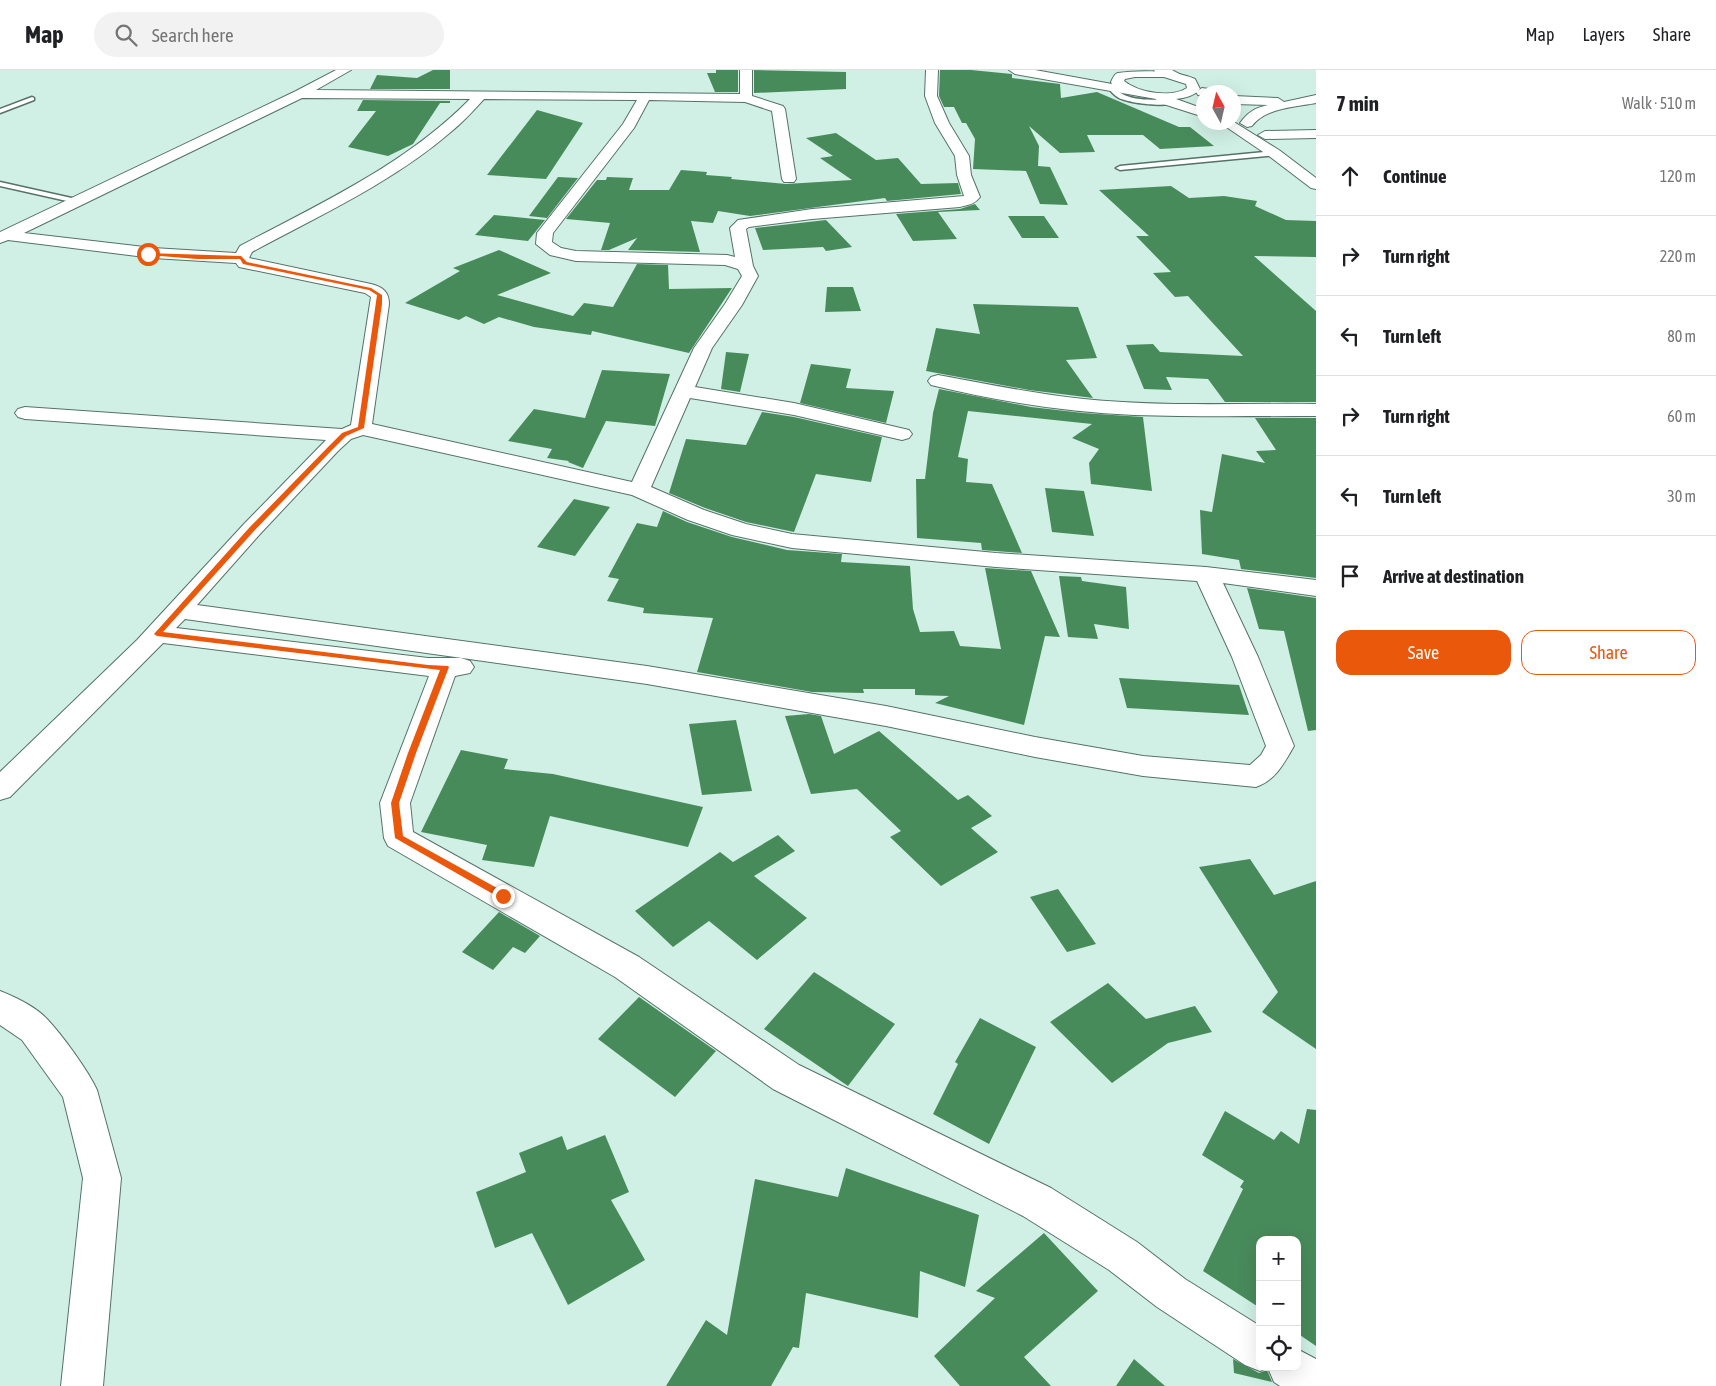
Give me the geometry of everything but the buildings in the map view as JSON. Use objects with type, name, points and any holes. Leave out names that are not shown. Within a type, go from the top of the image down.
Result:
[{"type":"street","points":[[3,237],[300,94],[345,70]]},
{"type":"street","points":[[746,70],[746,98]]},
{"type":"street","points":[[639,490],[703,348],[733,305],[750,276],[745,266],[738,228],[744,223],[812,214],[960,202],[972,197],[964,175],[962,156],[942,123],[931,96],[932,70]]},
{"type":"street","points":[[1015,70],[1139,93],[1196,110]]},
{"type":"street","points":[[1042,70],[1120,76],[1136,71],[1177,76]]},
{"type":"street","points":[[1160,70],[1177,76],[1196,88]]},
{"type":"street","points":[[1120,76],[1117,82],[1120,86],[1139,93],[1166,96],[1185,94],[1196,90]]},
{"type":"street","points":[[300,94],[746,98],[778,109],[789,179]]},
{"type":"street","points":[[241,258],[246,249],[366,184],[411,156],[444,132],[481,95]]},
{"type":"street","points":[[645,96],[629,125],[545,233],[544,244],[556,252],[576,256],[727,260],[745,266]]},
{"type":"street","points":[[1241,101],[1263,103],[1310,100]]},
{"type":"street","points":[[1247,123],[1252,116],[1260,111],[1310,100]]},
{"type":"street","points":[[1241,119],[1316,169]]},
{"type":"street","points":[[1238,130],[1274,153],[1316,185]]},
{"type":"street","points":[[1265,135],[1316,134]]},
{"type":"street","points":[[3,237],[148,254],[197,258],[241,258]]},
{"type":"street","points":[[0,789],[157,634],[252,529],[352,431],[380,304],[380,295],[371,289],[245,263],[241,258]]},
{"type":"street","points":[[938,381],[1026,397],[1104,407],[1156,410],[1316,410]]},
{"type":"street","points":[[684,391],[741,398],[854,421],[902,434]]},
{"type":"street","points":[[25,413],[352,431],[496,456],[639,490],[696,516],[740,530],[792,541],[996,560],[1206,574],[1316,588]]},
{"type":"street","points":[[178,610],[521,659],[657,676],[886,716],[1035,747],[1143,766],[1256,776],[1271,762],[1280,746],[1245,658],[1206,574]]},
{"type":"street","points":[[157,634],[428,667],[475,667],[521,659]]},
{"type":"street","points":[[445,667],[395,803],[399,838],[627,967],[786,1077],[1037,1202],[1123,1256],[1171,1293],[1256,1347]]},
{"type":"street","points":[[0,1006],[34,1029],[79,1090],[102,1178],[82,1386]]},
{"type":"street","points":[[1295,1371],[1316,1384]]},
{"type":"lane","points":[[1111,87],[1113,92],[1123,98],[1171,102]]},
{"type":"lane","points":[[0,111],[32,99]]},
{"type":"lane","points":[[1120,168],[1274,153]]},
{"type":"lane","points":[[0,184],[76,201]]},
{"type":"route","points":[[148,254],[197,258],[241,258],[245,263],[371,289],[380,295],[361,428],[344,435],[331,447],[252,529],[157,634],[428,667],[445,667],[395,803],[399,838],[503,896]]}]
